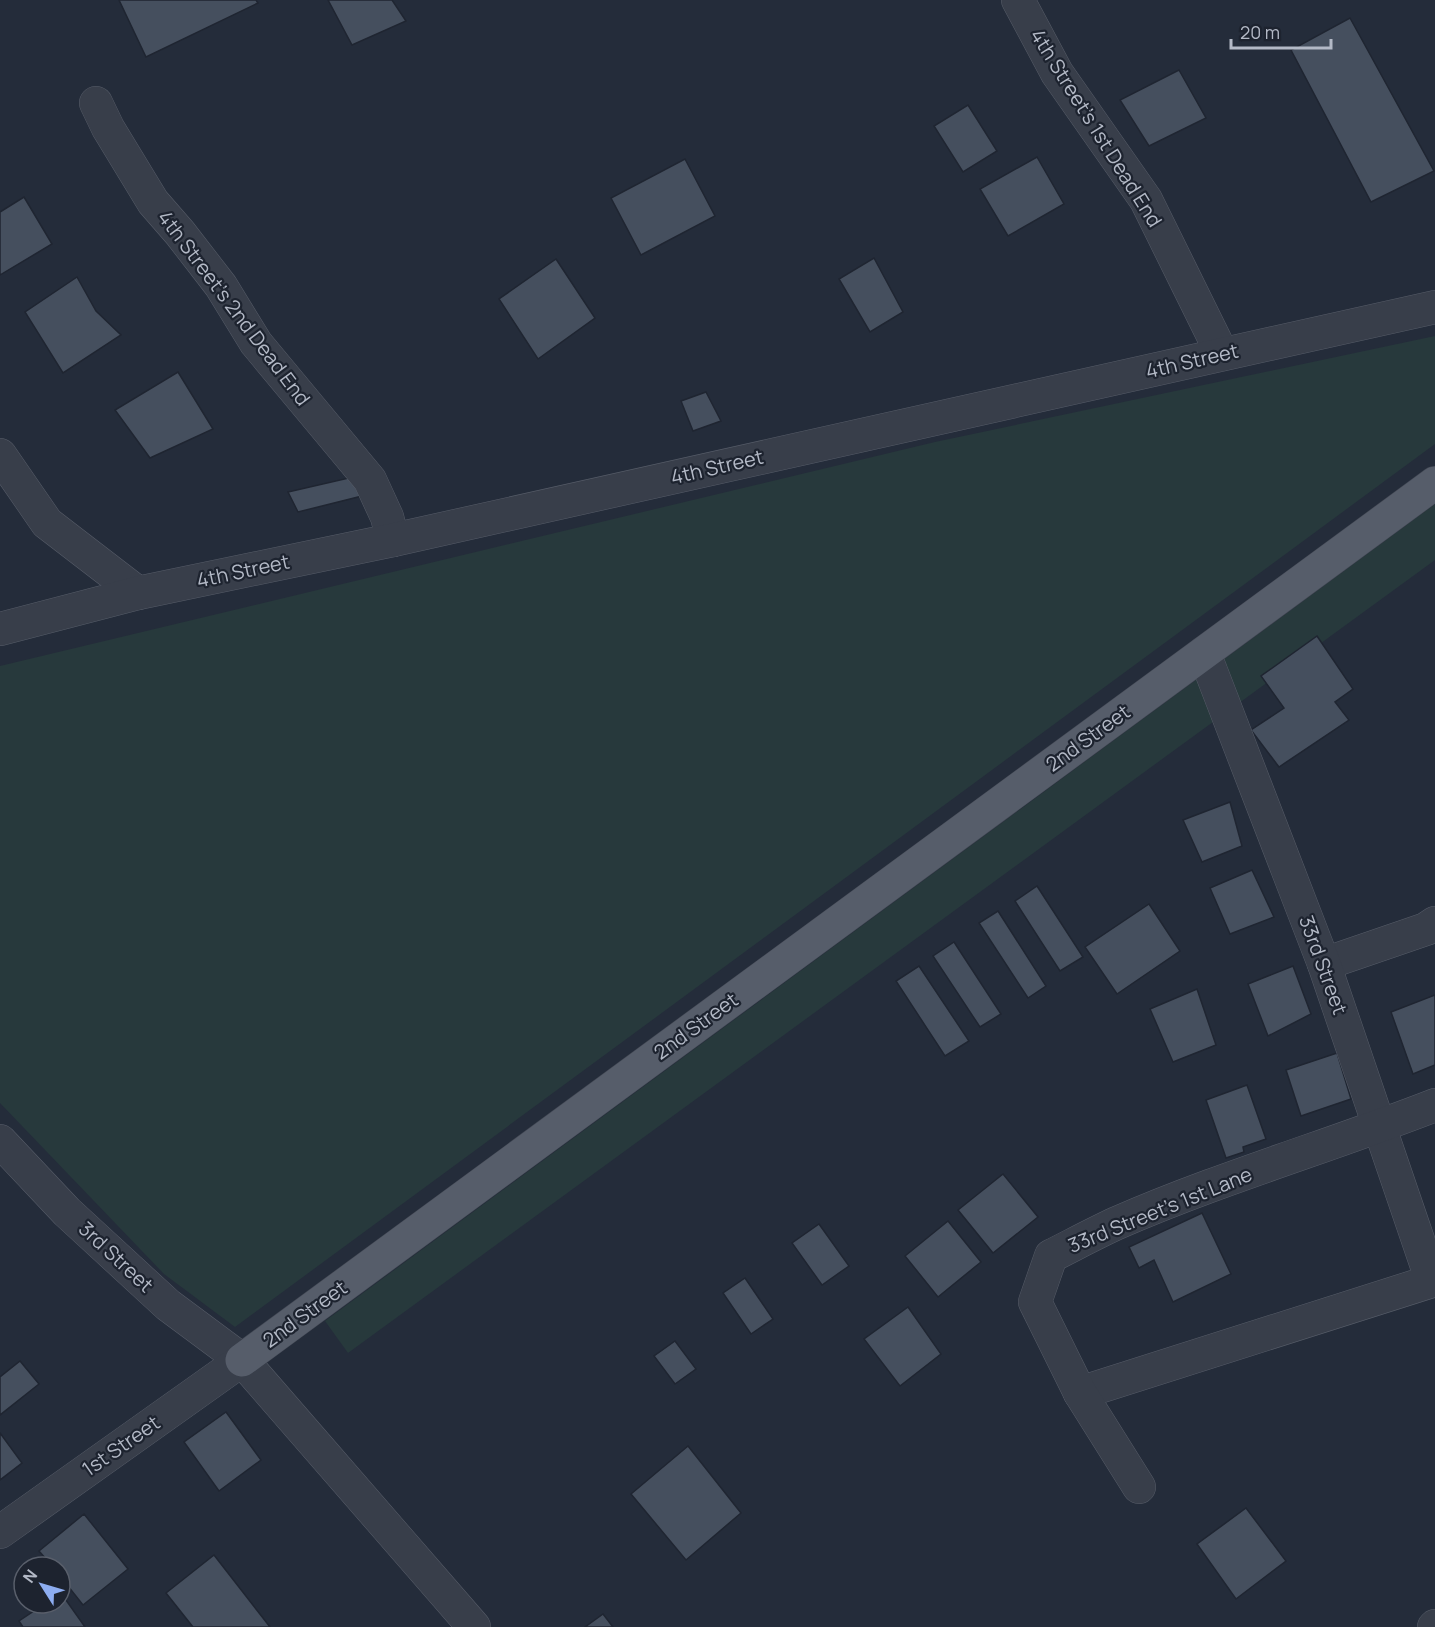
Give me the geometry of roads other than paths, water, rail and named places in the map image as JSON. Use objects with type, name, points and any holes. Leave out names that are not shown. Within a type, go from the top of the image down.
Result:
[{"type":"main road","name":"2nd Street","points":[[242,1360],[1435,483]]},
{"type":"street","name":"4th Street's 1st Dead End","points":[[1018,0],[1057,73],[1146,200],[1221,354]]},
{"type":"street","name":"4th Street's 2nd Dead End","points":[[96,103],[108,128],[153,202],[221,286],[256,343],[370,480],[387,517],[393,540]]},
{"type":"street","name":"4th Street","points":[[0,629],[138,593],[393,540],[1435,307]]},
{"type":"street","points":[[0,455],[48,524],[138,593]]},
{"type":"street","name":"33rd Street","points":[[1080,1393],[1432,1281],[1324,964],[1204,652]]},
{"type":"street","points":[[1324,964],[1426,929],[1435,923]]},
{"type":"street","name":"33rd Street's 1st Lane","points":[[1139,1487],[1080,1393],[1035,1302],[1051,1256],[1117,1223],[1208,1187],[1380,1127],[1435,1105]]},
{"type":"street","name":"3rd Street","points":[[0,1142],[67,1212],[168,1305],[242,1360]]},
{"type":"street","name":"1st Street","points":[[0,1532],[242,1360]]},
{"type":"street","name":"2nd Street","points":[[242,1360],[474,1627]]}]
